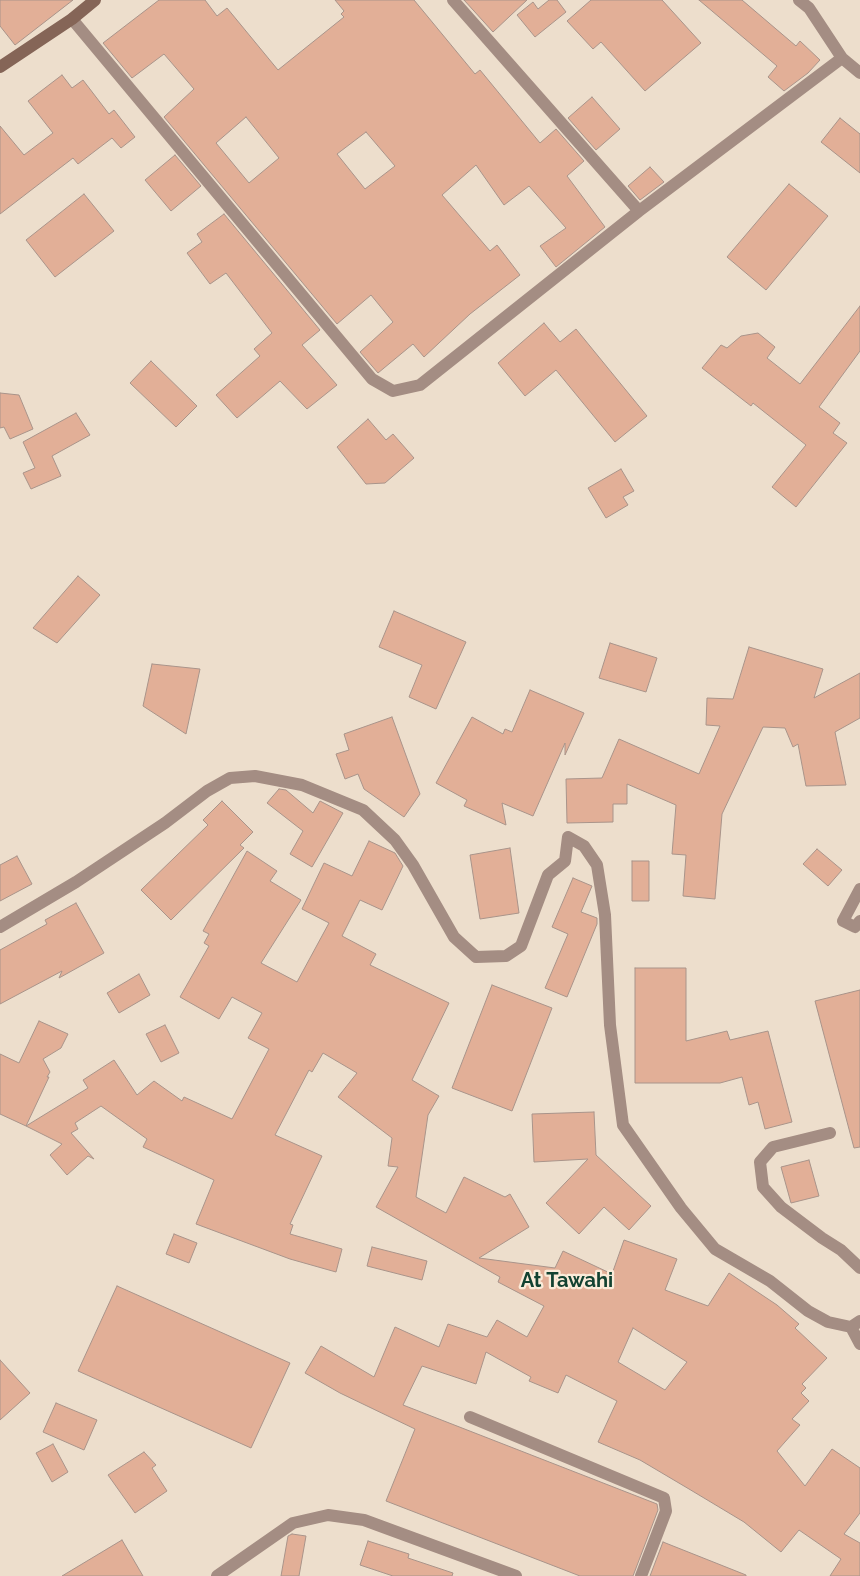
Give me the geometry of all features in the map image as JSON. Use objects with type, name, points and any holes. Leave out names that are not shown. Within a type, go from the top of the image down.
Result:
[{"type":"main road","points":[[0,67],[72,20],[95,0]]},
{"type":"street","points":[[453,0],[639,211]]},
{"type":"street","points":[[799,0],[809,8],[842,58],[860,73]]},
{"type":"street","points":[[72,20],[372,379],[393,391],[420,384],[639,211],[842,58]]},
{"type":"street","points":[[0,927],[76,882],[230,778],[255,776],[302,785],[363,810],[395,840],[413,865],[454,937],[476,957],[506,956],[521,946],[548,875],[565,861],[568,837],[584,846],[597,865],[605,915],[610,1026],[623,1126],[681,1208],[715,1249],[770,1282],[828,1322],[855,1324],[860,1344]]},
{"type":"street","points":[[860,889],[843,921],[855,927],[860,920]]},
{"type":"street","points":[[830,1133],[773,1148],[760,1162],[763,1187],[781,1207],[841,1250],[860,1268]]},
{"type":"street","points":[[470,1417],[664,1498],[666,1511],[641,1576]]},
{"type":"street","points":[[216,1576],[294,1523],[328,1516],[364,1520],[516,1576]]},
{"type":"building","points":[[0,0],[73,0],[15,45],[0,26]]},
{"type":"building","points":[[159,0],[205,0],[217,16],[227,8],[278,70],[344,17],[341,14],[344,11],[335,0],[414,0],[475,74],[480,70],[540,143],[556,129],[584,161],[567,176],[605,227],[556,267],[540,246],[566,228],[529,186],[504,205],[476,165],[442,195],[490,251],[497,245],[520,275],[470,314],[424,357],[413,344],[378,373],[360,352],[393,322],[371,295],[337,324],[164,117],[194,89],[164,54],[132,78],[103,43]],"holes":[[[246,117],[279,158],[249,183],[216,143]],[[366,132],[395,166],[365,189],[337,154]]]},
{"type":"building","points":[[464,0],[527,0],[493,32]]},
{"type":"building","points":[[549,0],[557,0],[566,12],[535,37],[517,15],[533,2],[538,9]]},
{"type":"building","points":[[591,0],[662,0],[701,43],[645,91],[601,42],[593,49],[567,21]]},
{"type":"building","points":[[699,0],[742,0],[796,46],[800,41],[820,60],[808,73],[784,91],[768,77],[777,66]]},
{"type":"building","points":[[62,75],[72,88],[83,80],[109,114],[114,110],[135,137],[121,148],[112,138],[78,164],[73,158],[0,214],[0,126],[24,155],[53,133],[28,101]]},
{"type":"building","points":[[592,97],[620,129],[596,150],[568,118]]},
{"type":"building","points":[[840,118],[860,134],[860,173],[821,142]]},
{"type":"building","points":[[175,155],[201,186],[171,211],[145,180]]},
{"type":"building","points":[[650,167],[664,182],[640,200],[628,186]]},
{"type":"building","points":[[789,184],[828,216],[766,290],[727,257]]},
{"type":"building","points":[[84,194],[114,231],[55,277],[26,240]]},
{"type":"building","points":[[224,214],[320,330],[302,345],[337,385],[307,409],[280,381],[237,418],[216,395],[260,356],[254,349],[272,333],[226,273],[210,284],[187,253],[202,242],[197,234]]},
{"type":"building","points":[[860,306],[860,351],[819,407],[840,423],[833,433],[847,443],[796,507],[772,487],[806,445],[753,403],[751,406],[702,368],[721,345],[727,348],[741,336],[758,333],[775,347],[767,358],[800,384]]},
{"type":"building","points":[[544,323],[560,342],[576,329],[647,416],[615,442],[556,370],[525,396],[498,363]]},
{"type":"building","points":[[151,361],[197,406],[176,427],[130,383]]},
{"type":"building","points":[[0,393],[19,395],[33,429],[10,439],[4,427],[0,428]]},
{"type":"building","points":[[76,413],[90,435],[52,456],[61,476],[31,489],[23,473],[35,468],[23,442]]},
{"type":"building","points":[[368,419],[386,440],[393,434],[414,458],[385,483],[366,484],[337,447]]},
{"type":"building","points":[[621,469],[634,491],[623,497],[628,505],[606,518],[588,488]]},
{"type":"building","points":[[78,576],[100,595],[57,643],[33,628]]},
{"type":"building","points":[[394,611],[466,642],[436,709],[409,697],[422,665],[379,647]]},
{"type":"building","points":[[610,643],[657,658],[646,692],[599,678]]},
{"type":"building","points":[[749,647],[823,669],[814,698],[860,673],[860,718],[835,732],[846,785],[806,786],[798,744],[793,747],[785,728],[763,727],[722,814],[715,899],[683,896],[686,855],[672,854],[676,805],[627,784],[627,804],[613,804],[613,822],[567,823],[566,779],[602,778],[619,739],[699,774],[720,726],[706,725],[707,698],[733,699]]},
{"type":"building","points":[[152,664],[200,669],[186,734],[143,706]]},
{"type":"building","points":[[530,690],[584,713],[565,755],[565,743],[533,816],[502,803],[506,825],[464,806],[467,800],[436,783],[472,717],[503,734],[505,729],[512,732]]},
{"type":"building","points":[[392,717],[420,794],[404,817],[364,789],[358,774],[345,779],[336,754],[349,750],[344,734]]},
{"type":"building","points":[[279,789],[286,790],[313,813],[320,801],[343,813],[312,867],[290,854],[303,831],[267,803]]},
{"type":"building","points":[[222,801],[253,832],[240,845],[244,848],[171,920],[141,890],[208,825],[203,820]]},
{"type":"building","points":[[369,841],[395,853],[403,866],[382,910],[360,900],[342,936],[376,954],[370,965],[449,1003],[412,1080],[439,1096],[428,1115],[416,1197],[446,1213],[464,1177],[505,1197],[510,1194],[529,1227],[479,1258],[555,1268],[563,1251],[612,1274],[624,1240],[677,1259],[665,1290],[708,1306],[729,1273],[777,1305],[799,1324],[795,1328],[827,1358],[802,1384],[806,1388],[801,1393],[809,1401],[792,1419],[800,1425],[777,1451],[805,1486],[832,1449],[860,1468],[860,1513],[844,1534],[860,1543],[860,1576],[830,1576],[841,1559],[799,1530],[781,1552],[744,1522],[640,1460],[598,1442],[617,1401],[566,1375],[558,1393],[529,1381],[531,1377],[486,1352],[476,1384],[422,1366],[403,1405],[657,1504],[658,1510],[633,1576],[580,1576],[386,1501],[415,1429],[340,1393],[305,1373],[321,1346],[374,1377],[395,1327],[439,1347],[448,1324],[487,1337],[497,1320],[527,1337],[544,1306],[498,1282],[500,1277],[376,1207],[398,1167],[388,1166],[392,1138],[338,1097],[357,1073],[323,1053],[312,1072],[309,1070],[275,1135],[322,1156],[290,1224],[293,1225],[290,1234],[342,1249],[336,1272],[290,1259],[196,1224],[214,1180],[143,1147],[147,1139],[101,1106],[75,1123],[78,1129],[71,1133],[94,1159],[88,1156],[67,1175],[50,1155],[62,1144],[26,1126],[88,1088],[83,1080],[114,1060],[137,1095],[154,1081],[182,1101],[184,1097],[232,1119],[269,1049],[248,1038],[262,1013],[232,997],[219,1019],[180,997],[209,946],[204,943],[209,934],[203,931],[247,851],[277,871],[270,881],[301,900],[261,963],[297,982],[329,923],[302,909],[324,863],[352,876]],"holes":[[[633,1328],[687,1362],[665,1390],[618,1362]]]},
{"type":"building","points":[[510,848],[519,913],[480,919],[470,855]]},
{"type":"building","points":[[817,849],[842,870],[828,886],[803,864]]},
{"type":"building","points":[[17,856],[32,884],[0,901],[0,865]]},
{"type":"building","points":[[632,861],[649,861],[649,901],[632,901]]},
{"type":"building","points":[[573,878],[592,886],[581,912],[597,918],[597,924],[567,997],[545,988],[568,934],[552,927]]},
{"type":"building","points":[[76,903],[104,953],[59,978],[62,971],[0,1004],[0,950],[47,924],[45,920]]},
{"type":"building","points":[[635,968],[686,968],[686,1041],[727,1031],[730,1040],[768,1031],[792,1122],[765,1129],[758,1102],[749,1105],[742,1077],[720,1083],[635,1083]]},
{"type":"building","points":[[139,974],[150,995],[119,1013],[107,993]]},
{"type":"building","points":[[492,985],[552,1008],[512,1111],[452,1088]]},
{"type":"building","points":[[860,990],[860,1147],[854,1148],[815,1001]]},
{"type":"building","points":[[39,1021],[68,1034],[61,1048],[43,1059],[50,1072],[47,1077],[49,1077],[26,1126],[0,1114],[0,1054],[19,1063]]},
{"type":"building","points":[[165,1025],[179,1053],[161,1062],[146,1034]]},
{"type":"building","points":[[594,1112],[596,1155],[651,1206],[629,1230],[604,1207],[579,1234],[546,1203],[588,1159],[534,1162],[532,1114]]},
{"type":"building","points":[[809,1160],[819,1196],[791,1203],[781,1167]]},
{"type":"building","points":[[174,1234],[197,1243],[189,1263],[166,1254]]},
{"type":"building","points":[[372,1247],[427,1261],[422,1280],[367,1266]]},
{"type":"building","points":[[117,1286],[290,1363],[251,1448],[78,1371]]},
{"type":"building","points":[[0,1360],[30,1393],[0,1420]]},
{"type":"building","points":[[56,1403],[97,1420],[84,1450],[43,1432]]},
{"type":"building","points":[[53,1444],[68,1472],[52,1482],[36,1453]]},
{"type":"building","points":[[144,1452],[156,1465],[152,1468],[167,1491],[135,1513],[108,1475]]},
{"type":"building","points":[[292,1534],[306,1536],[299,1576],[281,1576],[288,1536]]},
{"type":"building","points":[[122,1540],[143,1576],[62,1576]]},
{"type":"building","points":[[368,1541],[409,1554],[408,1558],[453,1573],[452,1576],[393,1576],[360,1565]]},
{"type":"building","points":[[663,1542],[746,1575],[746,1576],[650,1576]]},
{"type":"district","name":"At Tawahi","points":[[567,1281]]}]
